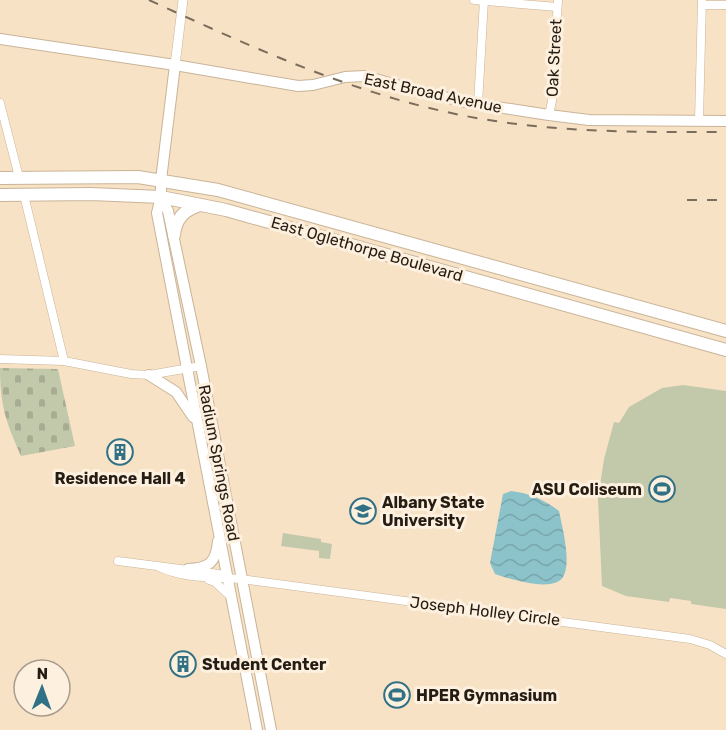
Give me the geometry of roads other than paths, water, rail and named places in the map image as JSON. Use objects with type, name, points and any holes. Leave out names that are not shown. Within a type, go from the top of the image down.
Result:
[{"type":"main road","name":"East Broad Avenue","points":[[0,39],[298,86],[313,85],[345,77],[365,76],[478,104],[590,120],[726,121]]},
{"type":"main road","name":"Radium Springs Road","points":[[175,65],[161,197],[156,213],[257,730]]},
{"type":"main road","name":"East Oglethorpe Boulevard","points":[[0,178],[116,176],[161,180],[239,195],[726,331]]},
{"type":"main road","points":[[0,187],[9,186],[19,177]]},
{"type":"main road","name":"East Oglethorpe Boulevard","points":[[0,195],[91,194],[161,197],[202,205],[442,269],[726,350]]},
{"type":"main road","name":"Radium Springs Road","points":[[161,197],[168,211],[174,235],[271,730]]},
{"type":"main road","points":[[174,235],[175,225],[182,214],[202,205]]},
{"type":"main road","points":[[149,375],[176,392],[197,422]]},
{"type":"main road","points":[[188,569],[204,568],[210,563],[218,547],[219,532]]},
{"type":"street","points":[[175,65],[183,0]]},
{"type":"street","points":[[474,0],[558,3]]},
{"type":"street","points":[[478,104],[484,0]]},
{"type":"street","points":[[699,120],[702,2],[726,5]]},
{"type":"street","name":"Oak Street","points":[[549,115],[552,101],[558,3]]},
{"type":"street","points":[[0,103],[19,177]]},
{"type":"street","points":[[24,195],[64,361]]},
{"type":"street","points":[[0,359],[64,361],[131,374],[149,375],[201,366]]},
{"type":"street","points":[[118,561],[188,569],[228,577]]},
{"type":"street","points":[[159,567],[177,574],[215,582],[233,600]]},
{"type":"street","points":[[202,578],[228,577]]},
{"type":"street","name":"Joseph Holley Circle","points":[[228,577],[690,639],[710,645],[726,654]]},
{"type":"water","points":[[511,491],[536,498],[559,511],[566,544],[567,563],[566,571],[558,582],[531,583],[495,574],[490,563],[503,494]]},
{"type":"railway","points":[[149,0],[318,73],[405,102],[450,113],[553,128],[726,132]]},
{"type":"railway","points":[[687,200],[726,200]]},
{"type":"place","name":"Residence Hall 4","points":[[120,452]]},
{"type":"place","name":"ASU Coliseum","points":[[662,489]]},
{"type":"place","name":"Albany State University","points":[[363,511]]},
{"type":"place","name":"Student Center","points":[[183,664]]},
{"type":"place","name":"HPER Gymnasium","points":[[397,695]]}]
